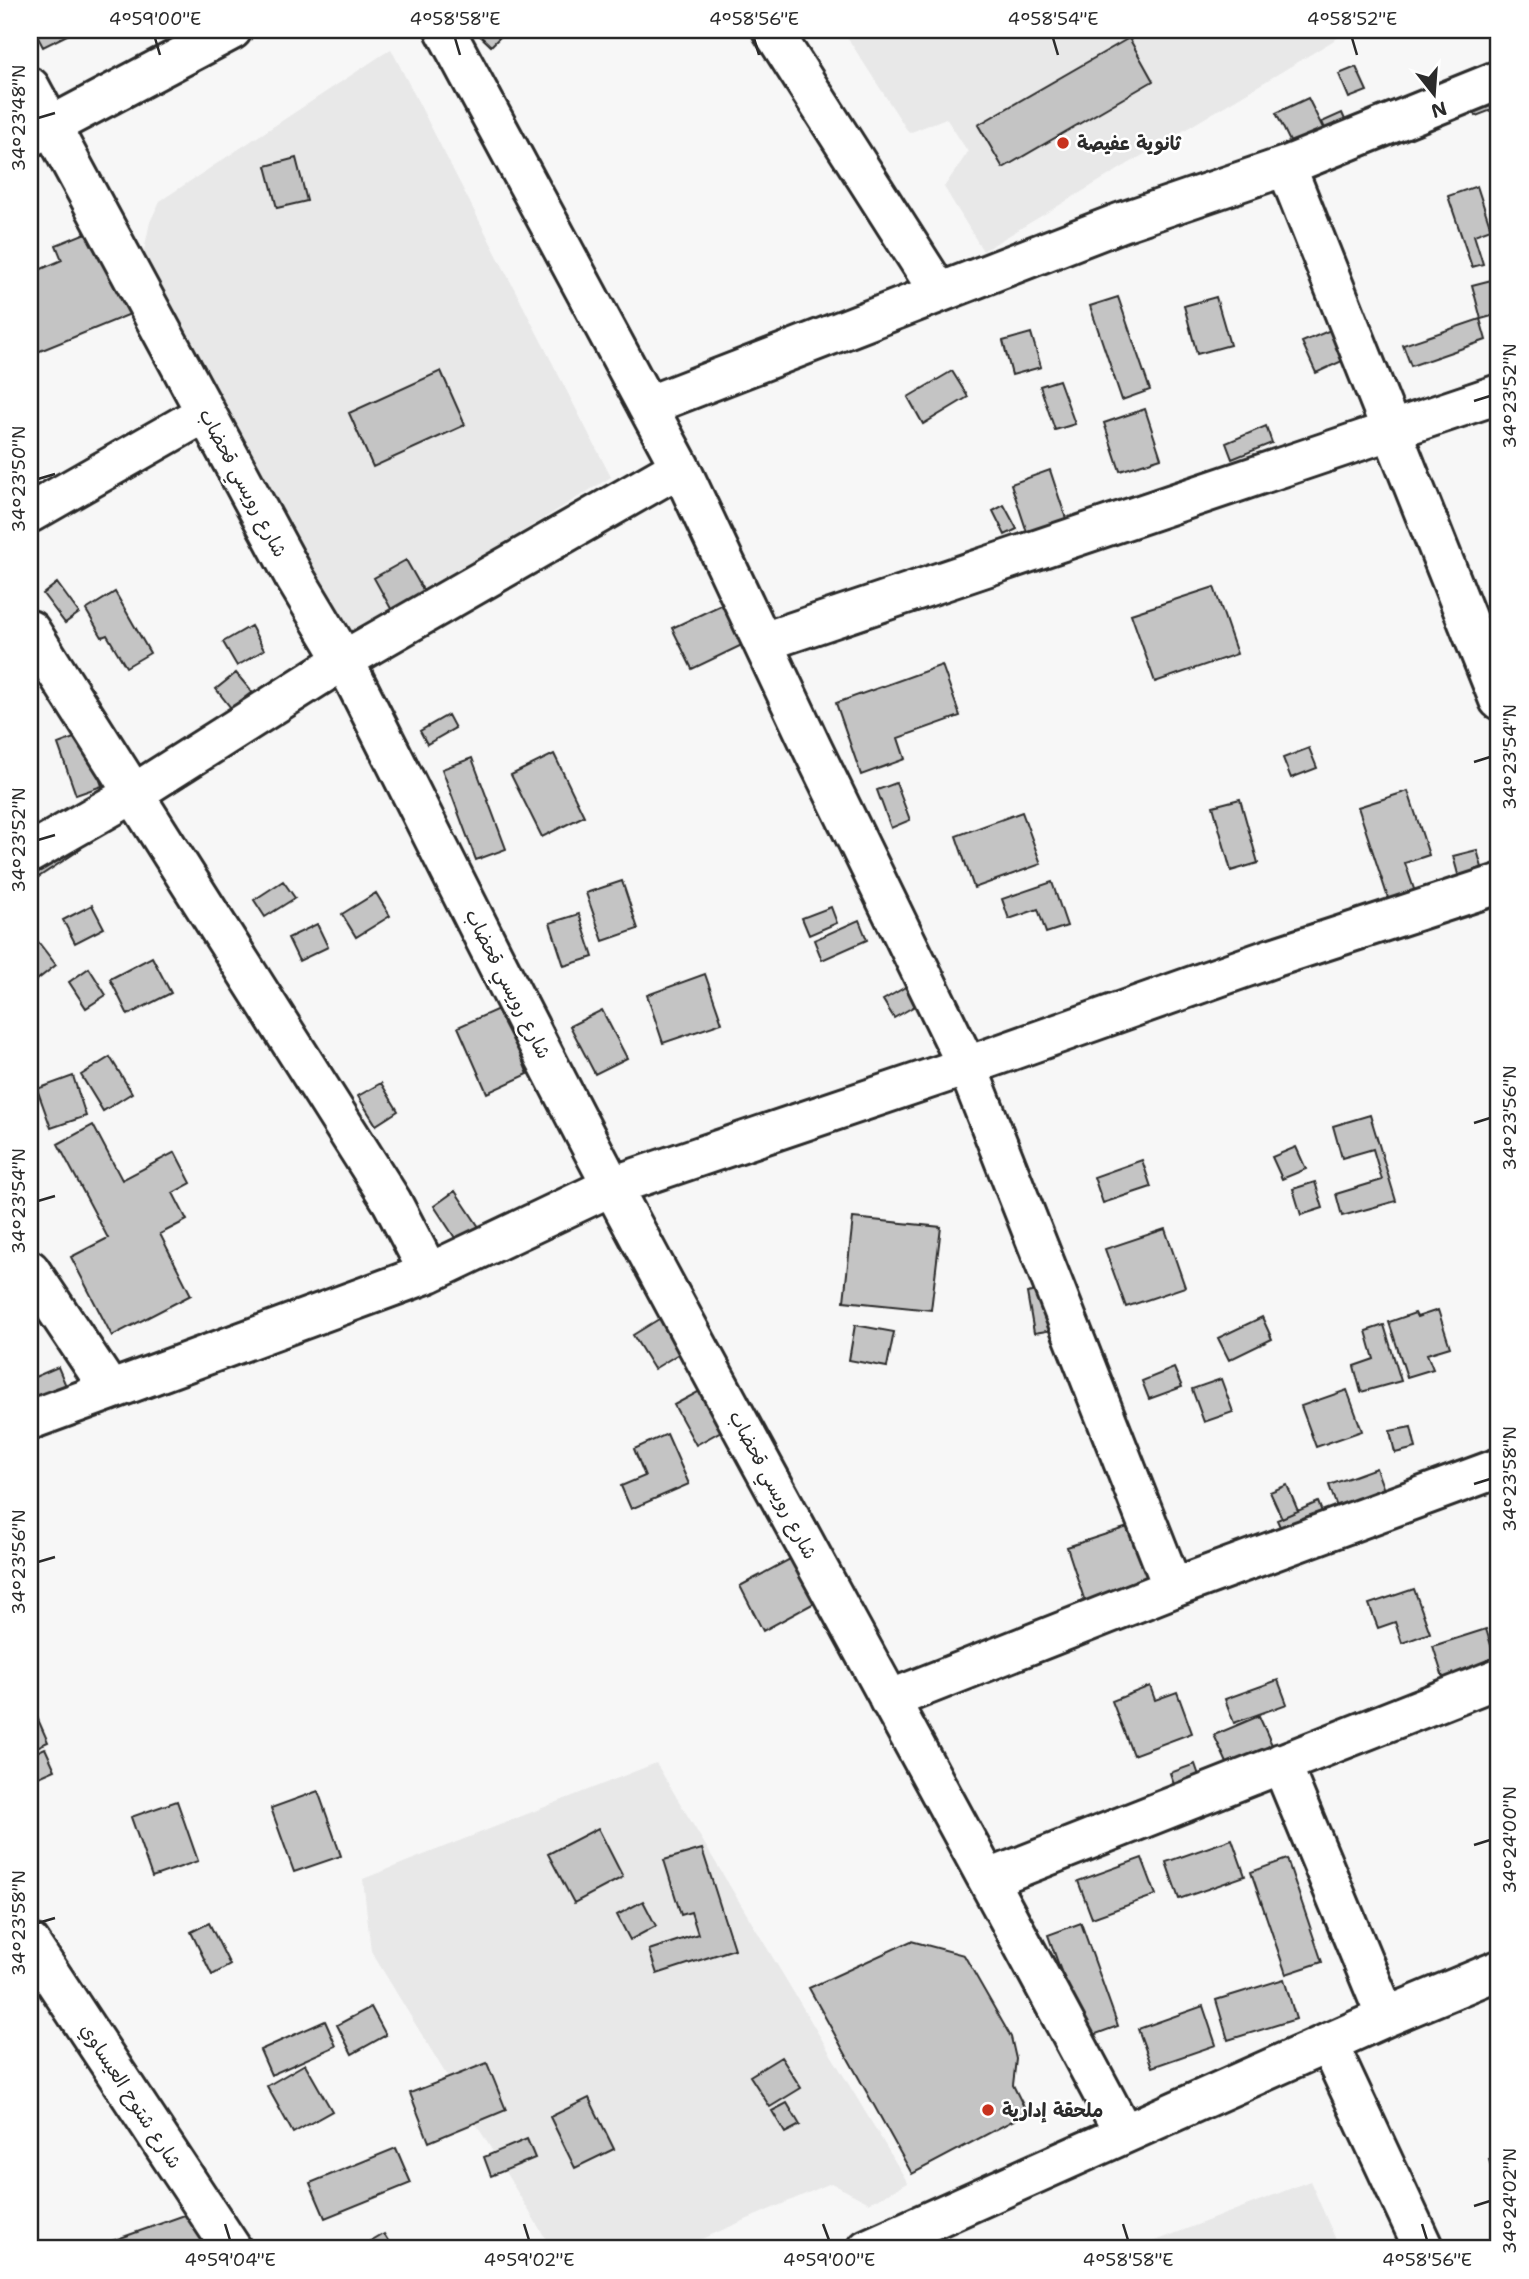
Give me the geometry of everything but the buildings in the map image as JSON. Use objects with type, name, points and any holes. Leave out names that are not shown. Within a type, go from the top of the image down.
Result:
[{"type":"street","points":[[40,131],[232,30]]},
{"type":"street","points":[[445,30],[680,467],[812,748],[967,1066],[1173,1588]]},
{"type":"street","points":[[772,30],[939,292]]},
{"type":"street","points":[[648,406],[1122,222],[1286,166],[1499,80]]},
{"type":"street","name":"شارع رويسي قحضاب","points":[[30,87],[40,131],[205,413],[295,578],[344,660],[611,1186],[989,1879],[1124,2134]]},
{"type":"street","points":[[1286,166],[1499,700]]},
{"type":"street","points":[[763,642],[1499,394]]},
{"type":"street","points":[[30,513],[205,413]]},
{"type":"street","points":[[30,853],[133,794],[344,660],[680,467]]},
{"type":"street","points":[[30,630],[392,1202],[429,1273]]},
{"type":"street","points":[[30,1420],[429,1273],[611,1186],[967,1066],[1272,958],[1499,884]]},
{"type":"street","points":[[30,1270],[110,1391]]},
{"type":"street","points":[[889,1700],[1173,1588],[1499,1468]]},
{"type":"street","points":[[989,1879],[1499,1678]]},
{"type":"street","points":[[1280,1763],[1386,2017]]},
{"type":"street","name":"شارع شتوح العيساوي","points":[[30,1943],[232,2249]]},
{"type":"street","points":[[867,2249],[1386,2017],[1499,1970]]},
{"type":"street","points":[[1328,2043],[1424,2249]]},
{"type":"shaded area","name":"ثانوية عفيصة","points":[[855,30],[1351,30],[983,251],[944,187],[968,152],[946,118],[909,133],[847,37]]},
{"type":"shaded area","points":[[391,49],[611,477],[338,645],[142,260],[150,222],[160,201]]},
{"type":"shaded area","points":[[656,1763],[908,2183],[869,2203],[831,2183],[697,2241],[701,2249],[552,2249],[371,1951],[363,1879]]},
{"type":"shaded area","points":[[1310,2181],[1340,2249],[1135,2249]]},
{"type":"place","name":"ثانوية عفيصة","points":[[1063,143]]},
{"type":"place","name":"ملحقة إدارية","points":[[988,2110]]}]
